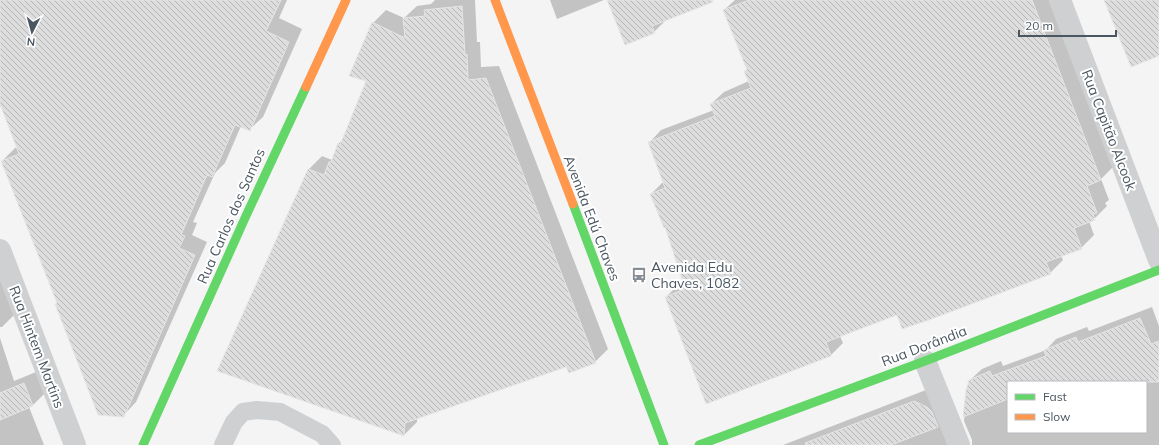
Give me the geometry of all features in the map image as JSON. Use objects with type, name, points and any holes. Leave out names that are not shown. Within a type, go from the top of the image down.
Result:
[{"type":"street","name":"Rua Carlos dos Santos","points":[[143,445],[245,218],[346,0]]},
{"type":"street","name":"Avenida Edú Chaves","points":[[494,0],[664,445]]},
{"type":"street","name":"Rua Capitão Alcook","points":[[1060,0],[1159,260]]},
{"type":"street","name":"Rua Hintem Martins","points":[[0,250],[75,445]]},
{"type":"street","name":"Rua Dorândia","points":[[699,445],[925,361],[1159,270]]},
{"type":"street","points":[[925,361],[959,445]]},
{"type":"lane","points":[[223,445],[234,422],[243,412],[256,410],[280,412],[322,434],[332,445]]},
{"type":"building","points":[[0,0],[281,0],[266,31],[289,42],[250,131],[235,125],[212,177],[207,175],[181,235],[185,236],[179,248],[195,255],[124,417],[98,415],[55,304],[57,303],[1,161],[19,154],[0,104]]},
{"type":"building","points":[[607,0],[712,0],[713,2],[652,26],[655,33],[625,45]]},
{"type":"building","points":[[749,0],[1032,0],[1101,180],[1087,186],[1097,213],[1093,214],[1095,220],[1074,228],[1082,249],[1046,262],[1051,274],[929,320],[902,329],[897,315],[826,342],[831,356],[706,404],[665,297],[685,289],[665,227],[664,228],[650,194],[665,188],[648,142],[715,116],[710,104],[751,88],[744,71],[747,70],[723,10]]},
{"type":"building","points":[[1104,0],[1159,0],[1159,56],[1131,67]]},
{"type":"building","points":[[462,6],[468,80],[486,78],[596,363],[569,373],[566,367],[405,423],[404,436],[217,371],[308,169],[324,175],[329,162],[331,162],[338,143],[340,145],[366,81],[349,76],[372,22],[405,38],[403,18],[425,16],[424,10]]},
{"type":"building","points":[[1140,318],[1151,344],[1159,341],[1159,382],[1007,381],[1007,399],[963,417],[966,390],[969,380],[990,371],[992,376],[1046,356],[1044,350],[1076,337],[1078,342]]},
{"type":"building","points":[[24,383],[33,406],[0,420],[0,393]]},
{"type":"building","points":[[914,401],[927,407],[932,412],[938,427],[891,445],[806,445],[805,443]]},
{"type":"traffic: fast","points":[[143,445],[245,218],[306,87]]},
{"type":"traffic: fast","points":[[573,204],[664,445]]},
{"type":"traffic: fast","points":[[699,445],[925,361],[1159,270]]},
{"type":"traffic: slow","points":[[306,87],[346,0]]},
{"type":"traffic: slow","points":[[495,0],[573,204]]},
{"type":"place","name":"Avenida Edu Chaves, 1082","points":[[639,275]]}]
